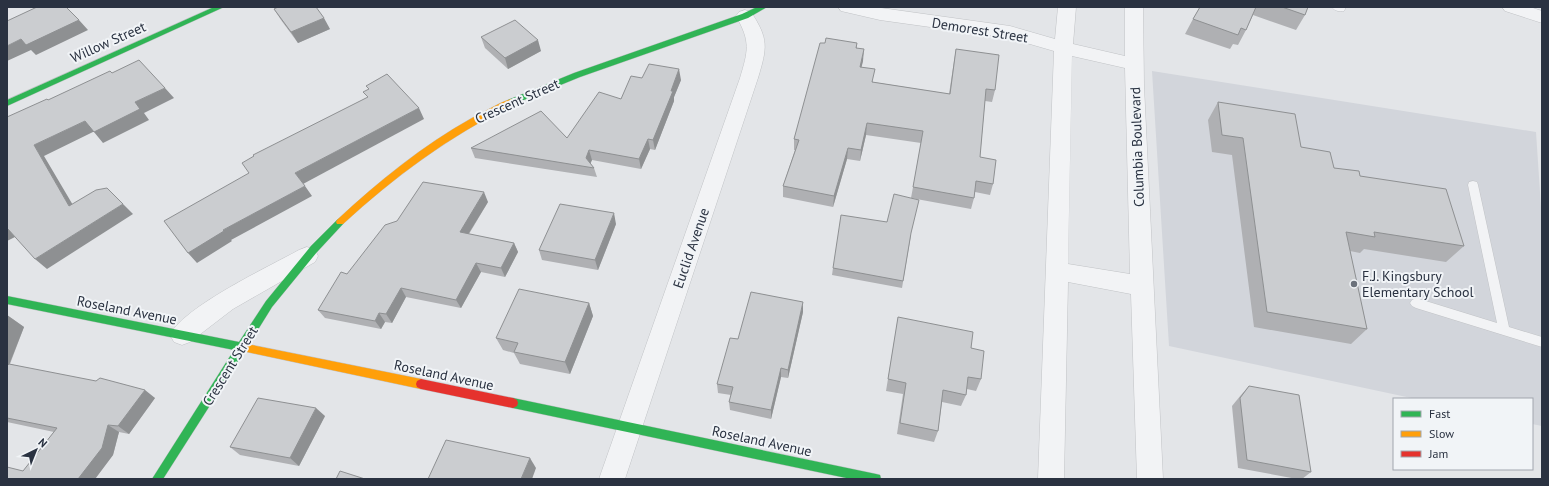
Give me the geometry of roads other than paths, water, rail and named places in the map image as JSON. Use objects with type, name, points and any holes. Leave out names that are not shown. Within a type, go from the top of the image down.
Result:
[{"type":"street","name":"Willow Street","points":[[7,102],[220,7]]},
{"type":"street","name":"Demorest Street","points":[[847,7],[880,14],[1010,32],[1090,55],[1134,64]]},
{"type":"street","points":[[1051,479],[1063,48],[1067,7]]},
{"type":"street","name":"Columbia Boulevard","points":[[1134,7],[1134,64],[1150,479]]},
{"type":"street","points":[[1511,7],[1542,17]]},
{"type":"street","name":"Crescent Street","points":[[157,479],[269,304],[307,256],[379,185],[429,148],[480,117],[554,84],[754,12]]},
{"type":"street","name":"Euclid Avenue","points":[[612,479],[736,118],[754,58],[756,40],[751,26],[754,12]]},
{"type":"street","name":"Crescent Street","points":[[182,335],[204,316],[225,302],[307,256]]},
{"type":"street","points":[[1056,271],[1142,286]]},
{"type":"street","name":"Roseland Avenue","points":[[7,300],[876,479]]},
{"type":"lane","points":[[1336,7],[1341,9],[1342,7]]},
{"type":"lane","points":[[1473,186],[1504,330]]},
{"type":"lane","points":[[1416,303],[1542,342]]},
{"type":"place","name":"F.J. Kingsbury Elementary School","points":[[1354,284]]}]
